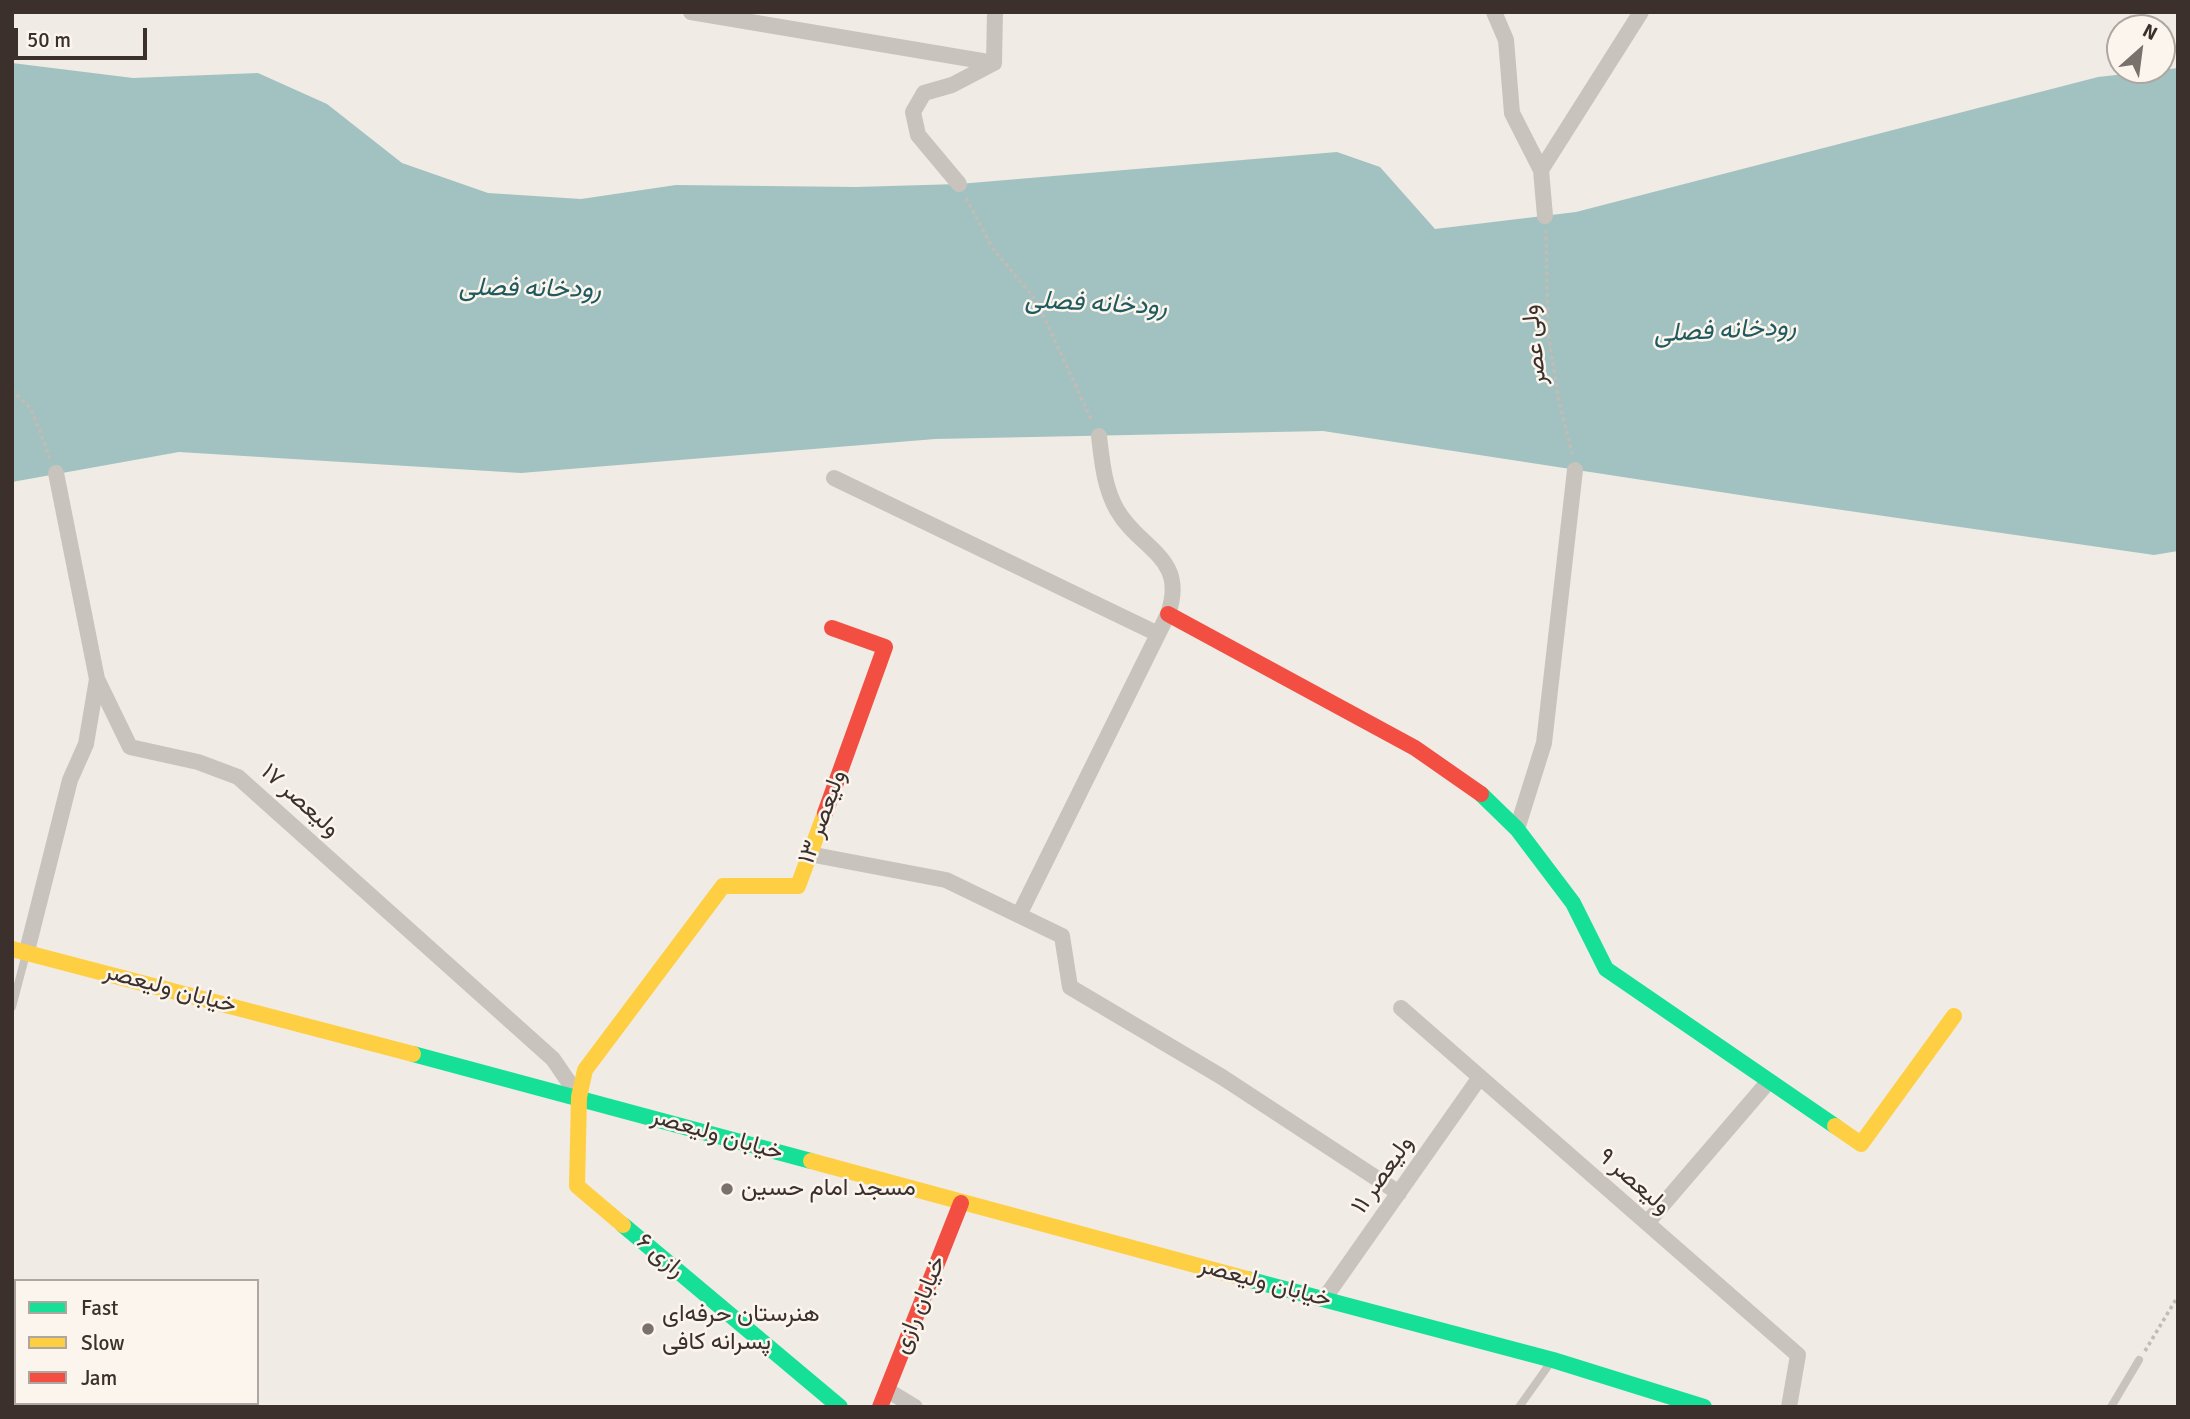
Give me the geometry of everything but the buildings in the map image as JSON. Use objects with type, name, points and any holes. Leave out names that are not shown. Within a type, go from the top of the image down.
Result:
[{"type":"street","points":[[691,12],[993,64]]},
{"type":"street","points":[[993,64],[995,12]]},
{"type":"street","points":[[1494,12],[1506,40],[1513,113],[1541,170],[1545,216]]},
{"type":"street","points":[[1541,170],[1632,19],[1641,12]]},
{"type":"street","points":[[958,184],[918,135],[913,112],[924,93],[952,85],[993,64]]},
{"type":"street","points":[[1019,915],[1175,596],[1171,572],[1118,511],[1104,478],[1099,436]]},
{"type":"street","points":[[1517,830],[1544,743],[1575,470]]},
{"type":"street","points":[[19,950],[70,780],[86,744],[97,679],[56,473]]},
{"type":"street","points":[[834,478],[1158,634]]},
{"type":"street","points":[[1168,614],[1415,748],[1477,790],[1517,830],[1573,902],[1606,969],[1861,1144],[1954,1016]]},
{"type":"street","name":"ولیعصر ۱۳","points":[[579,1097],[586,1070],[723,886],[797,886],[885,647],[832,628]]},
{"type":"street","name":"ولیعصر ۱۷","points":[[97,679],[130,747],[198,762],[238,777],[553,1059],[579,1097]]},
{"type":"street","points":[[809,854],[946,880],[1062,936],[1070,987],[1222,1077],[1399,1193]]},
{"type":"street","name":"خیابان ولیعصر","points":[[19,950],[579,1097],[961,1203],[1553,1360],[1704,1407]]},
{"type":"street","name":"ولیعصر ۹","points":[[1401,1008],[1798,1355],[1789,1407]]},
{"type":"street","name":"ولیعصر ۱۱","points":[[1324,1299],[1480,1077]]},
{"type":"street","points":[[1647,1223],[1769,1081]]},
{"type":"street","name":"رازی ۶","points":[[579,1097],[577,1185],[840,1407]]},
{"type":"street","name":"خیابان رازی","points":[[880,1407],[961,1203]]},
{"type":"street","points":[[887,1390],[915,1407]]},
{"type":"lane","points":[[12,1007],[19,950]]},
{"type":"lane","points":[[1519,1407],[1553,1360]]},
{"type":"lane","points":[[2111,1407],[2139,1360]]},
{"type":"path","points":[[958,184],[993,249],[1036,300],[1099,436]]},
{"type":"path","name":"ولی عصر","points":[[1545,216],[1548,332],[1559,401],[1570,437],[1575,470]]},
{"type":"path","points":[[12,390],[31,409],[56,473]]},
{"type":"path","points":[[2139,1360],[2178,1296]]},
{"type":"water","name":"رودخانه فصلی","points":[[12,63],[133,78],[258,73],[327,104],[402,163],[488,193],[581,199],[676,185],[856,187],[959,184],[1337,152],[1380,167],[1435,229],[1576,212],[2098,77],[2106,76],[2106,84],[2176,84],[2178,68],[2178,551],[2154,555],[1323,431],[935,439],[521,473],[179,452],[12,482]]},
{"type":"traffic: fast","points":[[1481,794],[1517,829],[1573,903],[1606,969],[1835,1126]]},
{"type":"traffic: fast","points":[[413,1054],[811,1161]]},
{"type":"traffic: fast","points":[[623,1225],[840,1407]]},
{"type":"traffic: fast","points":[[1247,1279],[1553,1360],[1704,1407]]},
{"type":"traffic: slow","points":[[623,1225],[577,1186],[579,1097],[585,1070],[723,886],[798,886],[825,813]]},
{"type":"traffic: slow","points":[[12,949],[413,1054]]},
{"type":"traffic: slow","points":[[1835,1126],[1861,1144],[1954,1016]]},
{"type":"traffic: slow","points":[[811,1161],[1247,1279]]},
{"type":"traffic: jam","points":[[1168,614],[1415,748],[1481,794]]},
{"type":"traffic: jam","points":[[825,813],[885,647],[832,628]]},
{"type":"traffic: jam","points":[[880,1407],[961,1203]]},
{"type":"place","name":"مسجد امام حسین","points":[[727,1189]]},
{"type":"place","name":"هنرستان حرفه‌ای پسرانه کافی","points":[[648,1329]]}]
